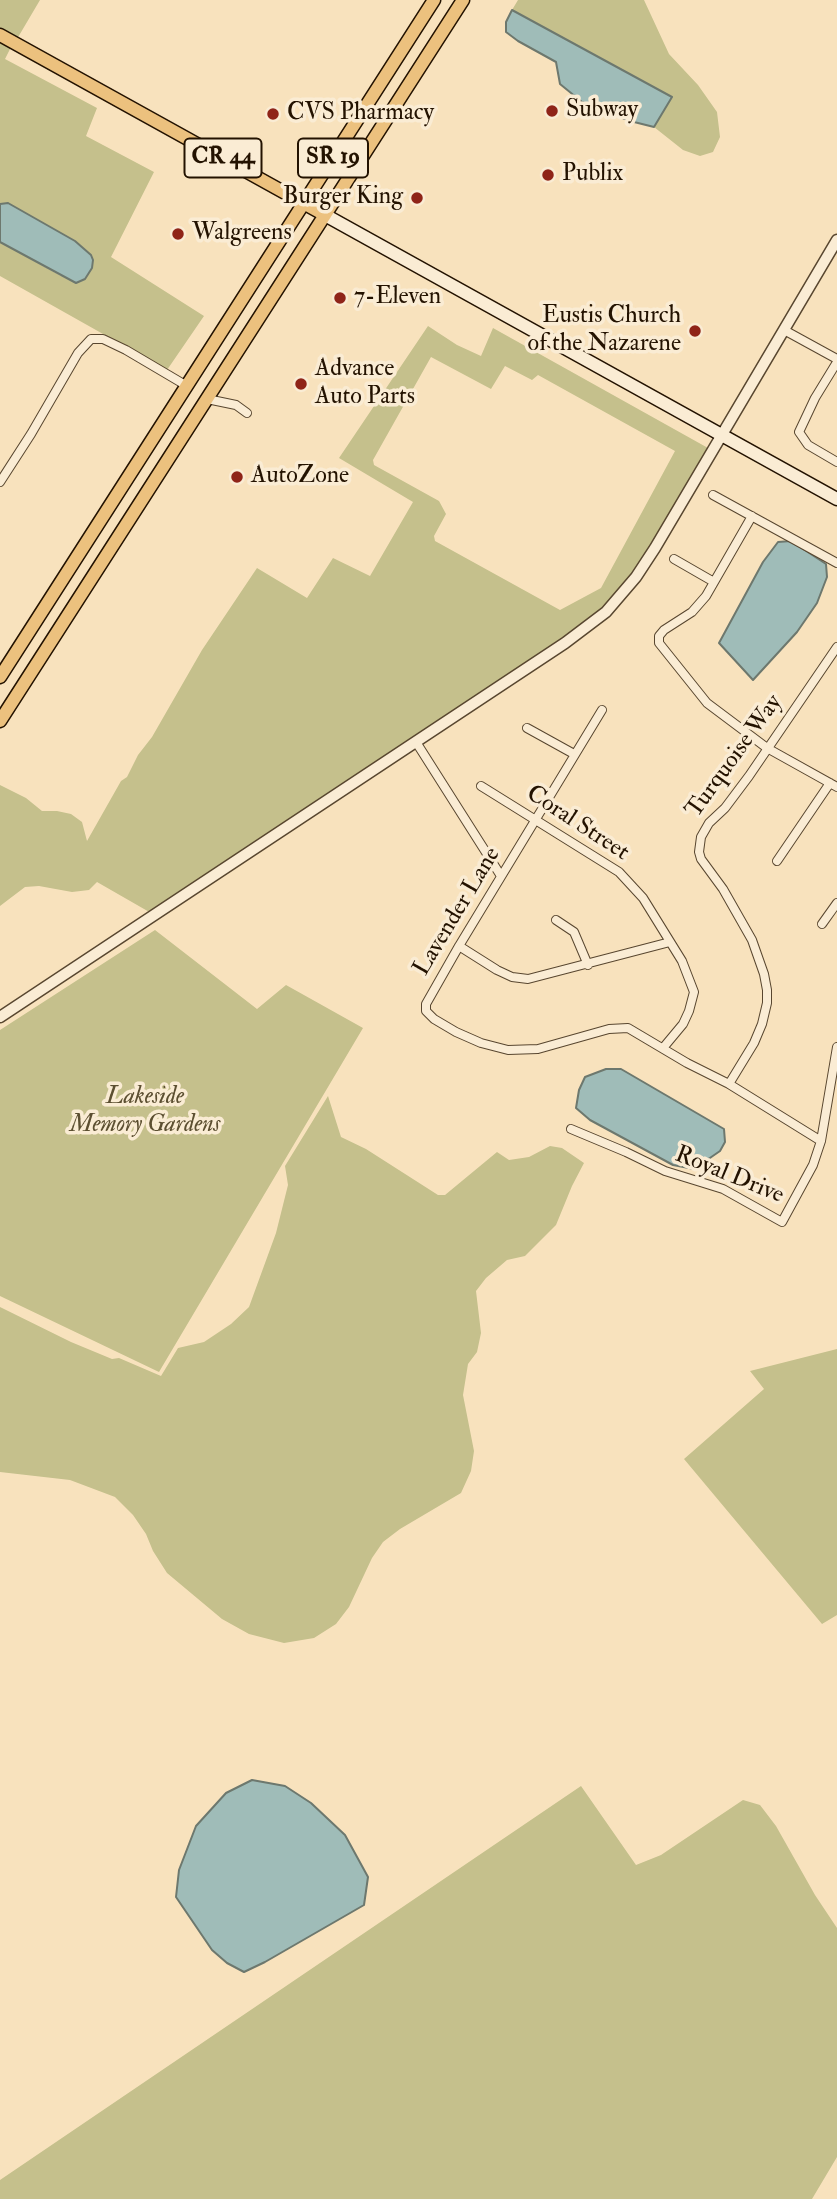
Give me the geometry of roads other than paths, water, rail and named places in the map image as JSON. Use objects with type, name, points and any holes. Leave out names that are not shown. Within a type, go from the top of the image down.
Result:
[{"type":"main road","name":"SR 19","points":[[0,677],[435,0]]},
{"type":"main road","name":"SR 19","points":[[0,721],[463,0]]},
{"type":"main road","name":"CR 44","points":[[0,36],[837,499]]},
{"type":"main road","points":[[200,365],[199,383],[208,399]]},
{"type":"street","points":[[0,1017],[565,643],[606,612],[621,596],[655,548],[837,240]]},
{"type":"street","points":[[784,330],[837,361],[799,432],[808,445],[837,462]]},
{"type":"street","points":[[0,482],[37,425],[78,353],[91,339],[103,338],[187,386]]},
{"type":"street","points":[[208,399],[236,405],[247,413]]},
{"type":"street","points":[[713,495],[837,562]]},
{"type":"street","points":[[752,516],[698,606],[664,630],[659,639],[661,647],[688,677],[701,697],[767,748],[833,785],[777,861]]},
{"type":"street","points":[[674,559],[713,582]]},
{"type":"street","name":"Turquoise Way","points":[[729,1084],[754,1043],[762,1024],[766,990],[762,966],[752,940],[723,889],[701,859],[699,844],[704,830],[730,801],[837,647]]},
{"type":"street","name":"Lavender Lane","points":[[602,710],[459,946],[426,1005],[430,1016],[456,1032],[491,1047],[522,1051],[560,1044],[609,1029],[623,1027],[634,1030],[821,1141]]},
{"type":"street","points":[[527,728],[574,754]]},
{"type":"street","points":[[416,742],[501,876]]},
{"type":"street","name":"Coral Street","points":[[481,786],[620,872],[643,898],[682,961],[694,992],[690,1011],[683,1024],[663,1048]]},
{"type":"street","points":[[822,924],[837,903]]},
{"type":"street","points":[[556,920],[574,932],[587,965]]},
{"type":"street","points":[[459,946],[497,970],[520,979],[587,965],[670,942]]},
{"type":"street","name":"Royal Drive","points":[[571,1129],[665,1171],[723,1189],[782,1222],[813,1165],[821,1141],[837,1047]]},
{"type":"water","points":[[512,10],[672,97],[654,127],[630,121],[582,102],[560,84],[556,62],[506,32],[506,22]]},
{"type":"water","points":[[8,203],[75,241],[91,255],[92,268],[85,279],[76,283],[0,242],[0,204]]},
{"type":"water","points":[[791,541],[826,564],[827,577],[817,603],[797,632],[753,680],[719,643],[763,562],[778,542]]},
{"type":"water","points":[[606,1069],[621,1069],[724,1129],[725,1142],[720,1151],[694,1169],[673,1165],[590,1120],[576,1108],[579,1090],[585,1077]]},
{"type":"water","points":[[252,1780],[285,1786],[311,1803],[345,1835],[368,1877],[364,1905],[244,1972],[227,1963],[212,1950],[176,1897],[179,1870],[196,1826],[226,1793]]},
{"type":"place","name":"Subway","points":[[552,111]]},
{"type":"place","name":"CVS Pharmacy","points":[[273,114]]},
{"type":"place","name":"Publix","points":[[548,175]]},
{"type":"place","name":"Burger King","points":[[417,198]]},
{"type":"place","name":"Walgreens","points":[[178,234]]},
{"type":"place","name":"7-Eleven","points":[[340,298]]},
{"type":"place","name":"Eustis Church of the Nazarene","points":[[695,331]]},
{"type":"place","name":"Advance Auto Parts","points":[[301,384]]},
{"type":"place","name":"AutoZone","points":[[237,477]]},
{"type":"park label","name":"Lakeside Memory Gardens","points":[[145,1112]]}]
